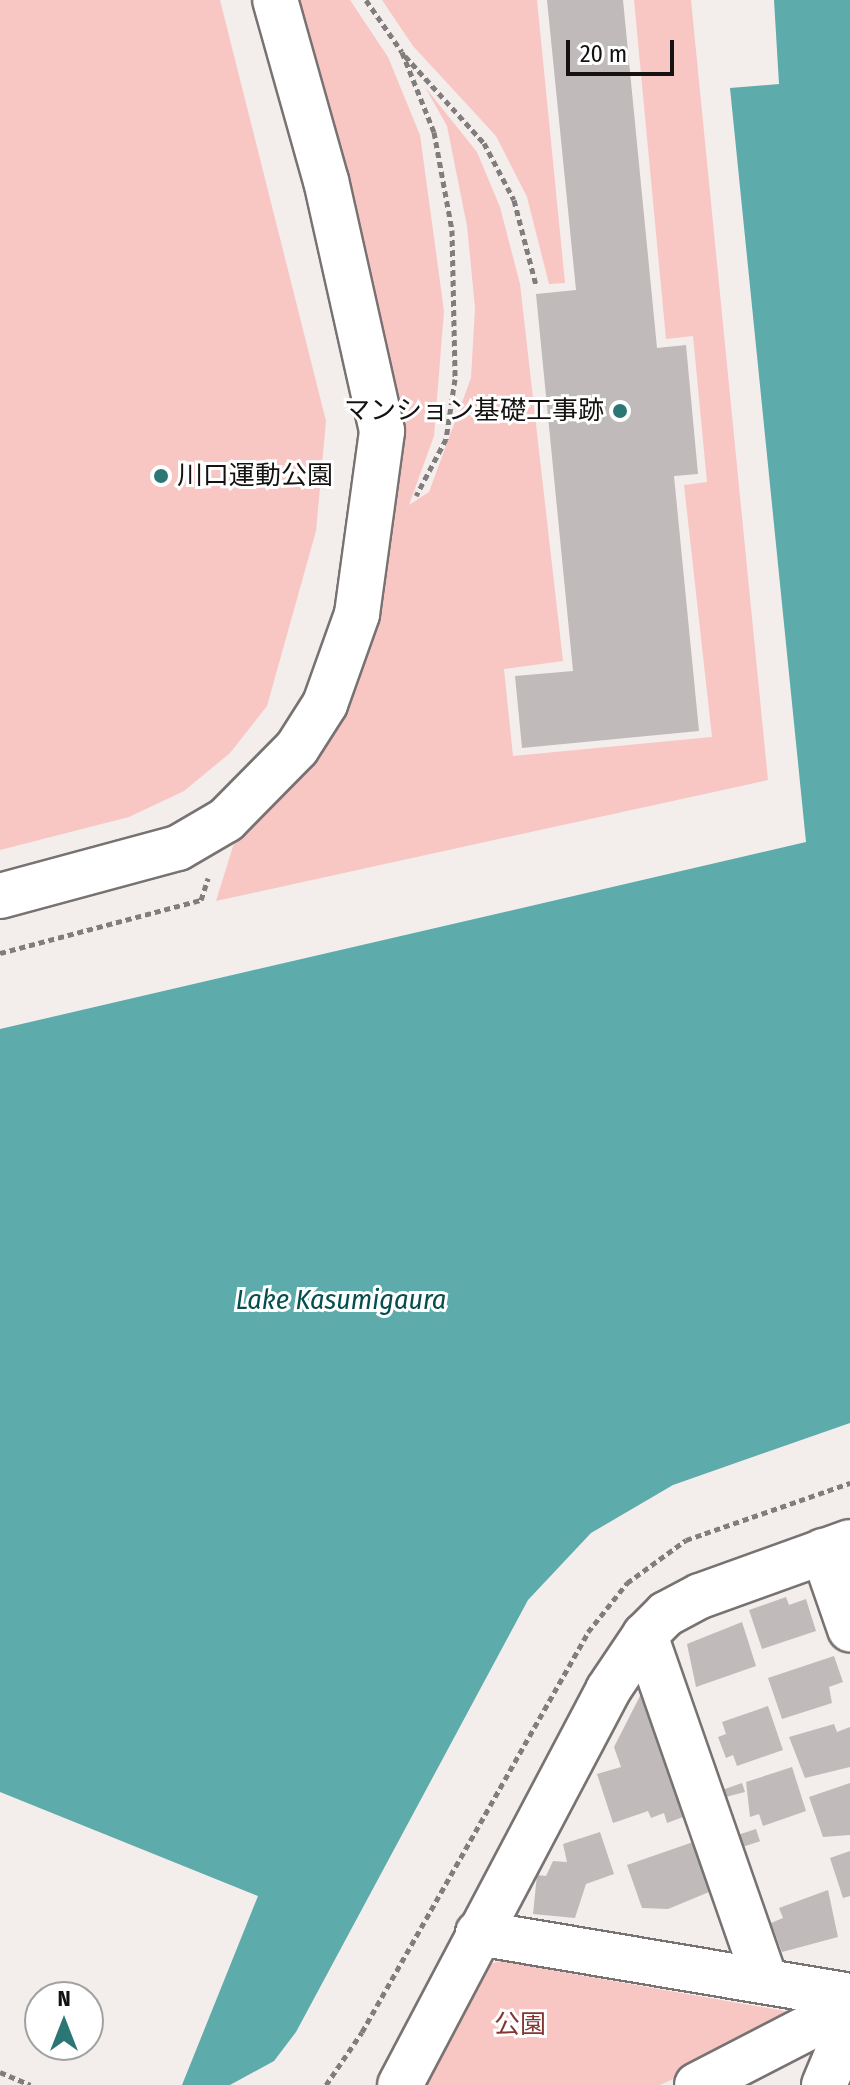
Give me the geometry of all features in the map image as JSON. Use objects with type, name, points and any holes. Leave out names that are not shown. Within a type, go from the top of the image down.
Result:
[{"type":"street","points":[[0,896],[178,848],[226,820],[261,791],[325,704],[357,614],[382,431],[326,181],[275,0]]},
{"type":"street","points":[[400,2085],[608,1690],[645,1635],[666,1614],[700,1596],[837,1546],[850,1629]]},
{"type":"street","points":[[645,1635],[765,1980]]},
{"type":"street","points":[[478,1933],[850,1996]]},
{"type":"street","points":[[697,2085],[850,2006]]},
{"type":"street","points":[[824,2085],[850,2023]]},
{"type":"path","points":[[366,0],[402,52],[484,143],[514,200],[536,285]]},
{"type":"path","points":[[402,52],[434,132],[452,230],[459,310],[446,439],[430,480],[416,496]]},
{"type":"path","points":[[0,953],[201,900],[226,820]]},
{"type":"path","points":[[0,2072],[30,2085]]},
{"type":"green space","name":"川口運動公園","points":[[0,0],[220,0],[326,421],[316,531],[267,706],[230,753],[184,791],[129,817],[0,850]]},
{"type":"green space","points":[[289,0],[350,0],[388,57],[420,135],[444,311],[434,436],[409,505],[429,492],[471,378],[475,308],[467,226],[447,126],[425,87],[477,152],[500,207],[520,284],[563,661],[504,669],[513,756],[712,737],[684,485],[707,482],[693,336],[666,339],[634,0],[691,0],[768,780],[216,901],[239,827],[271,800],[387,517]]},
{"type":"green space","points":[[382,0],[537,0],[565,283],[549,284],[527,197],[496,136],[413,46]]},
{"type":"green space","name":"公園","points":[[500,1961],[790,2012],[798,2022],[660,2085],[416,2085],[481,1967]]},
{"type":"water","name":"Lake Kasumigaura","points":[[774,0],[850,0],[850,1423],[673,1485],[591,1533],[528,1600],[296,2032],[274,2061],[230,2085],[182,2085],[258,1896],[0,1792],[0,1029],[806,842],[730,88],[779,84]]},
{"type":"building","name":"マンション基礎工事跡","points":[[547,0],[623,0],[657,348],[686,345],[698,474],[674,476],[699,731],[522,748],[515,676],[573,671],[536,294],[576,290]]},
{"type":"building","points":[[786,1597],[789,1605],[806,1599],[816,1631],[762,1649],[749,1610]]},
{"type":"building","points":[[742,1622],[756,1666],[696,1687],[687,1644]]},
{"type":"building","points":[[834,1656],[843,1682],[829,1687],[832,1703],[782,1719],[768,1678]]},
{"type":"building","points":[[641,1694],[683,1817],[667,1823],[664,1813],[651,1818],[648,1811],[613,1823],[597,1774],[621,1767],[614,1747]]},
{"type":"building","points":[[768,1706],[783,1750],[737,1766],[733,1755],[726,1758],[718,1737],[726,1734],[722,1722]]},
{"type":"building","points":[[834,1724],[837,1732],[850,1727],[850,1767],[805,1778],[789,1737]]},
{"type":"building","points":[[792,1767],[806,1811],[763,1826],[759,1814],[750,1817],[746,1782]]},
{"type":"building","points":[[742,1783],[745,1792],[722,1798],[719,1791]]},
{"type":"building","points":[[850,1783],[850,1835],[823,1837],[809,1797]]},
{"type":"building","points":[[756,1829],[760,1841],[740,1848],[736,1835]]},
{"type":"building","points":[[600,1832],[614,1874],[586,1884],[575,1918],[533,1914],[537,1875],[546,1876],[553,1861],[567,1862],[563,1844]]},
{"type":"building","points":[[696,1841],[714,1890],[668,1909],[642,1908],[627,1865]]},
{"type":"building","points":[[850,1851],[850,1896],[843,1898],[830,1858]]},
{"type":"building","points":[[828,1890],[838,1937],[782,1952],[771,1923],[783,1918],[779,1908]]},
{"type":"place","name":"マンション基礎工事跡","points":[[620,411]]},
{"type":"place","name":"川口運動公園","points":[[161,476]]}]
